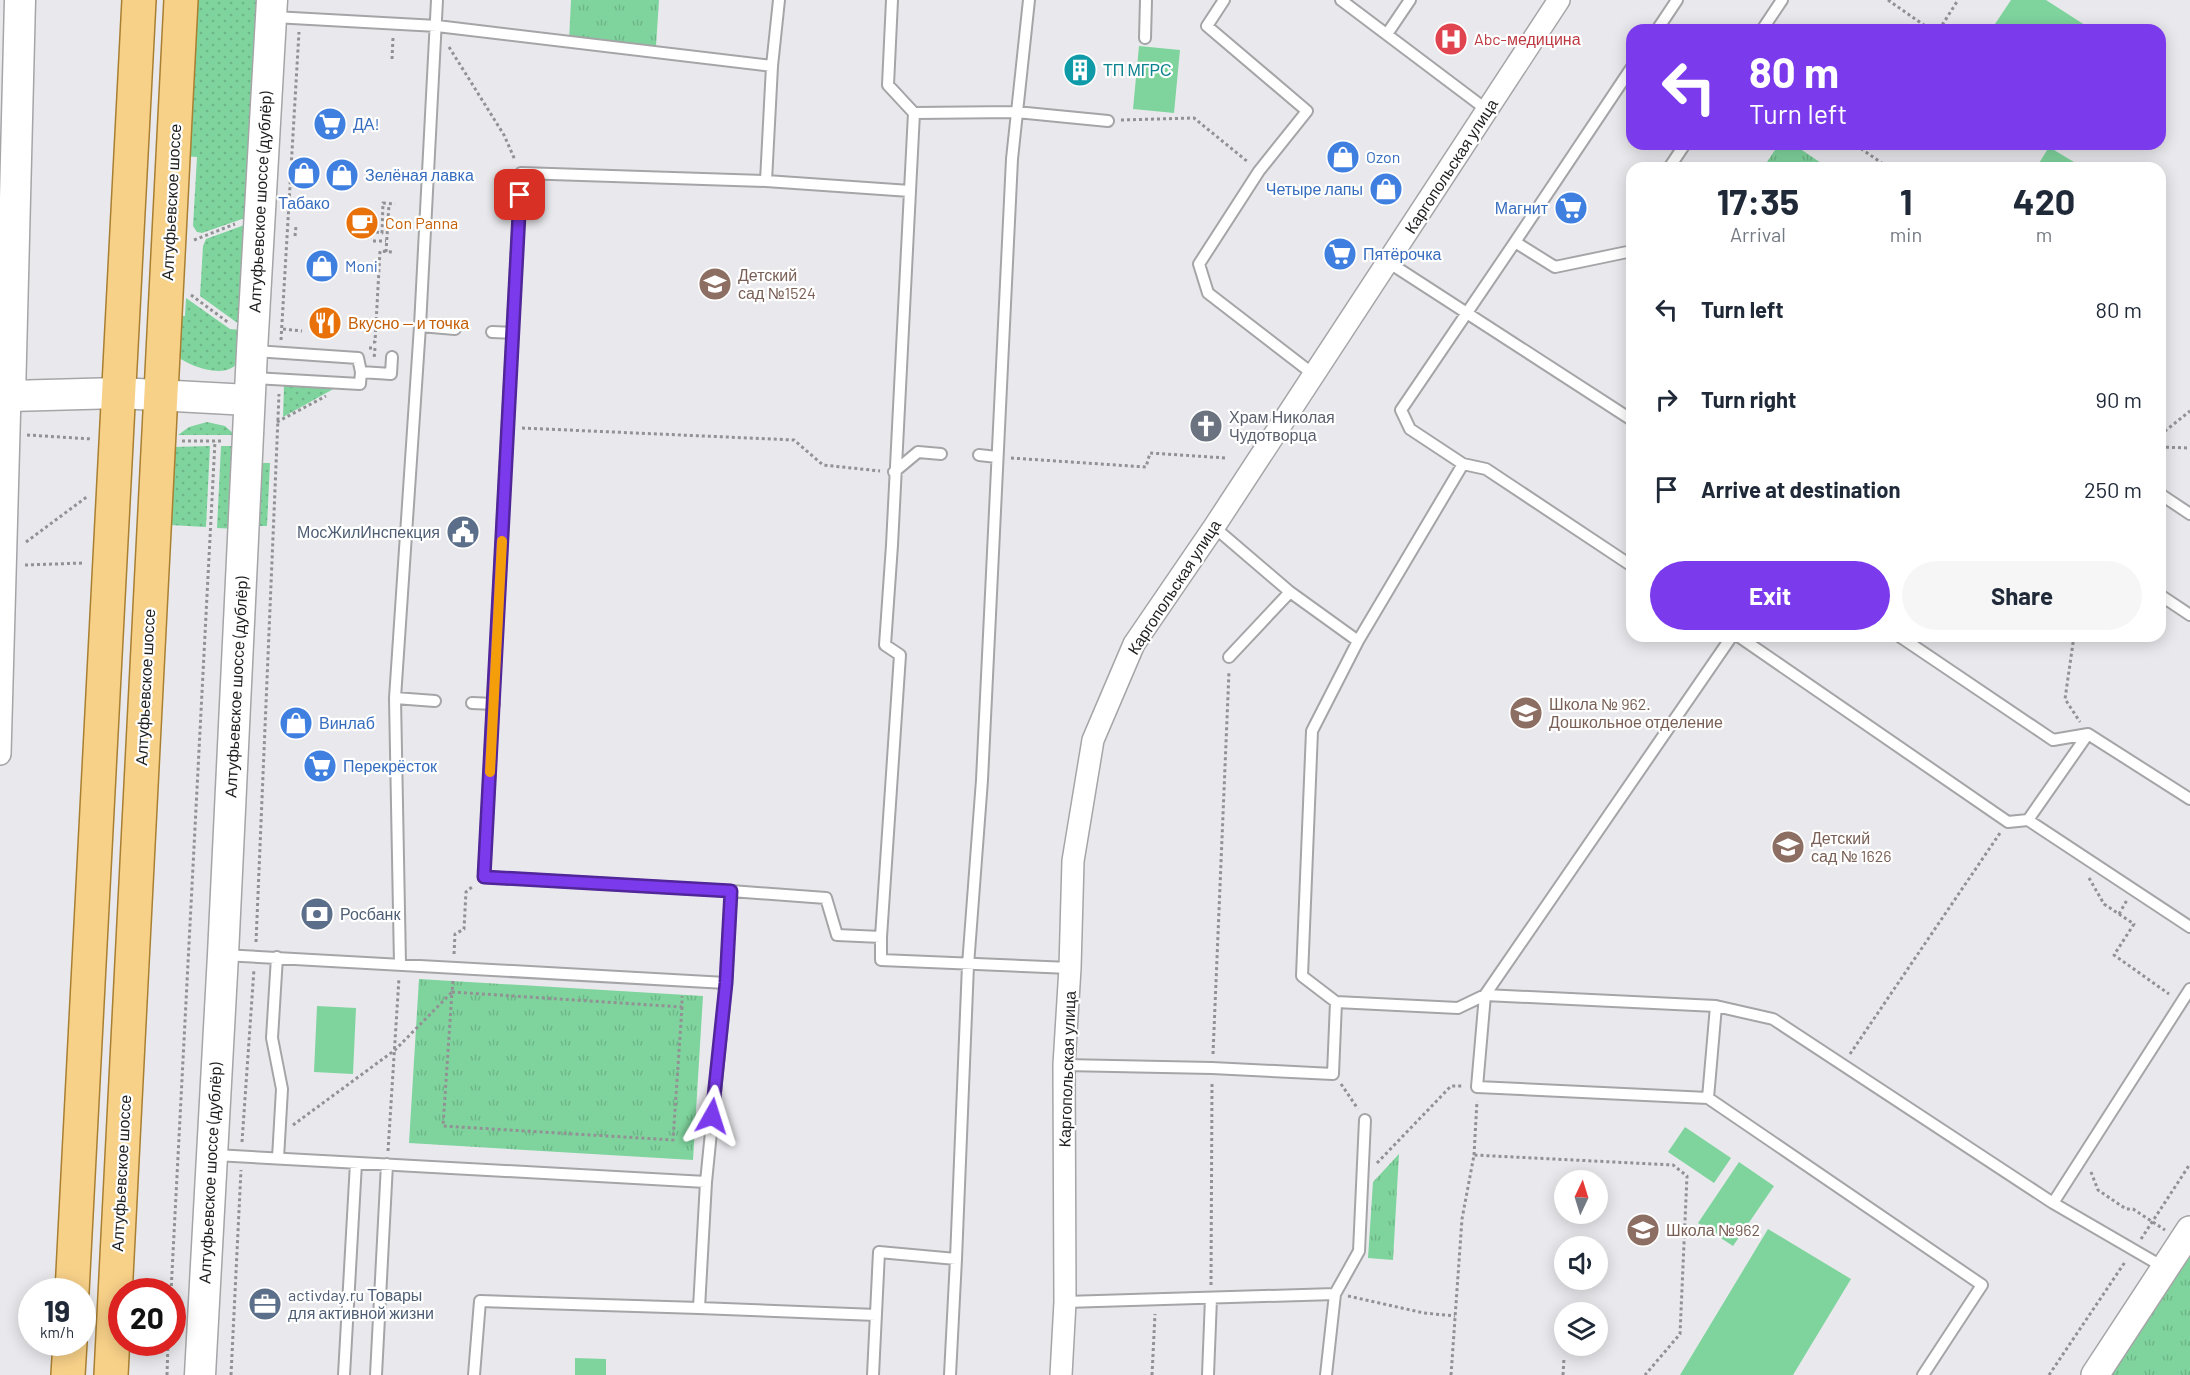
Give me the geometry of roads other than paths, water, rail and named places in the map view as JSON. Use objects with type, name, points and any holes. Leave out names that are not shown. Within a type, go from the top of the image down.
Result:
[{"type":"main road","points":[[20,0],[5,396],[160,394],[262,372]]},
{"type":"main road","points":[[73,1278],[140,0]]},
{"type":"main road","name":"Алтуфьевское шоссе","points":[[111,1375],[181,0]]},
{"type":"main road","name":"Алтуфьевское шоссе (дублёр)","points":[[200,1375],[223,955],[262,372],[271,9]]},
{"type":"main road","points":[[68,1375],[69,1356]]},
{"type":"street","name":"Каргопольская улица","points":[[1061,1375],[1065,1302],[1064,1065],[1073,861],[1093,740],[1134,644],[1214,527],[1559,0]]},
{"type":"street","points":[[0,754],[5,396]]},
{"type":"street","points":[[2095,1375],[2186,1237]]},
{"type":"lane","points":[[400,964],[395,698],[420,326],[437,0]]},
{"type":"lane","points":[[766,181],[772,66],[779,0]]},
{"type":"lane","points":[[892,0],[888,85],[914,112],[1016,112],[1108,121]]},
{"type":"lane","points":[[950,1375],[968,965],[982,780],[1012,159],[1029,0]]},
{"type":"lane","points":[[1145,38],[1146,0]]},
{"type":"lane","points":[[1224,0],[1207,26],[1308,111],[1259,171],[1198,264],[1208,293],[1313,374]]},
{"type":"lane","points":[[1341,0],[1487,110]]},
{"type":"lane","points":[[1387,34],[1410,0]]},
{"type":"lane","points":[[1661,24],[1677,0]]},
{"type":"lane","points":[[1766,24],[1782,0]]},
{"type":"lane","points":[[271,9],[302,19],[437,26],[772,66]]},
{"type":"lane","points":[[1626,76],[1468,314],[1401,410],[1410,429],[1463,464],[1486,470],[1626,562]]},
{"type":"lane","points":[[914,112],[885,645],[900,655],[881,960],[1070,968]]},
{"type":"lane","points":[[881,937],[837,935],[826,898],[484,877],[521,172],[766,181],[910,191]]},
{"type":"lane","points":[[1515,242],[1556,267],[1626,252]]},
{"type":"lane","points":[[1388,262],[1626,416]]},
{"type":"lane","points":[[420,326],[455,329]]},
{"type":"lane","points":[[492,332],[513,333]]},
{"type":"lane","points":[[361,372],[391,374],[392,357]]},
{"type":"lane","points":[[358,358],[361,372],[360,384],[262,372],[358,358]]},
{"type":"lane","points":[[894,472],[918,452],[941,454]]},
{"type":"lane","points":[[979,456],[997,457]]},
{"type":"lane","points":[[1463,464],[1358,640],[1312,731],[1302,976],[1335,1002],[1458,1008],[1485,995],[1716,1006],[1773,1019],[2053,1203],[2165,1269]]},
{"type":"lane","points":[[2166,498],[2190,514]]},
{"type":"lane","points":[[1214,527],[1290,592],[1358,640]]},
{"type":"lane","points":[[1229,657],[1290,592]]},
{"type":"lane","points":[[2166,599],[2190,615]]},
{"type":"lane","points":[[1728,642],[1485,995],[1478,1087],[1708,1098],[1982,1285],[1923,1375]]},
{"type":"lane","points":[[1747,642],[2008,822],[2028,820],[2190,927]]},
{"type":"lane","points":[[1908,642],[2053,740],[2088,734],[2190,800]]},
{"type":"lane","points":[[395,698],[435,701]]},
{"type":"lane","points":[[472,703],[494,704]]},
{"type":"lane","points":[[2028,820],[2088,734]]},
{"type":"lane","points":[[699,1308],[706,1182],[726,983],[731,891]]},
{"type":"lane","points":[[223,955],[726,983]]},
{"type":"lane","points":[[277,957],[272,1038],[282,1089],[278,1158]]},
{"type":"lane","points":[[2053,1203],[2190,990]]},
{"type":"lane","points":[[1064,1065],[1212,1068],[1334,1074],[1335,1002]]},
{"type":"lane","points":[[1708,1098],[1716,1006]]},
{"type":"lane","points":[[1326,1375],[1335,1294],[1359,1251],[1365,1120]]},
{"type":"lane","points":[[212,1154],[706,1182]]},
{"type":"lane","points":[[344,1375],[356,1163]]},
{"type":"lane","points":[[376,1375],[387,1164]]},
{"type":"lane","points":[[873,1375],[879,1252],[956,1259]]},
{"type":"lane","points":[[1065,1302],[1335,1294]]},
{"type":"lane","points":[[1208,1375],[1211,1298]]},
{"type":"lane","points":[[474,1375],[480,1302],[876,1315]]},
{"type":"place","name":"Abc-медицина","points":[[1451,39]]},
{"type":"place","name":"ТП МГРС","points":[[1080,70]]},
{"type":"place","name":"ДА!","points":[[330,124]]},
{"type":"place","name":"Ozon","points":[[1343,157]]},
{"type":"place","name":"Табако","points":[[304,173]]},
{"type":"place","name":"Зелёная лавка","points":[[342,175]]},
{"type":"place","name":"Четыре лапы","points":[[1386,189]]},
{"type":"place","name":"Магнит","points":[[1571,208]]},
{"type":"place","name":"Con Panna","points":[[362,223]]},
{"type":"place","name":"Пятёрочка","points":[[1340,254]]},
{"type":"place","name":"Moni","points":[[322,266]]},
{"type":"place","name":"Детский сад №1524","points":[[715,284]]},
{"type":"place","name":"Вкусно — и точка","points":[[325,323]]},
{"type":"place","name":"Храм Николая Чудотворца","points":[[1206,426]]},
{"type":"place","name":"МосЖилИнспекция","points":[[463,532]]},
{"type":"place","name":"Школа № 962. Дошкольное отделение","points":[[1526,713]]},
{"type":"place","name":"Винлаб","points":[[296,723]]},
{"type":"place","name":"Перекрёсток","points":[[320,766]]},
{"type":"place","name":"Детский сад № 1626","points":[[1788,847]]},
{"type":"place","name":"Росбанк","points":[[317,914]]},
{"type":"place","name":"Школа №962","points":[[1643,1230]]},
{"type":"place","name":"activday.ru Товары для активной жизни","points":[[265,1304]]}]
